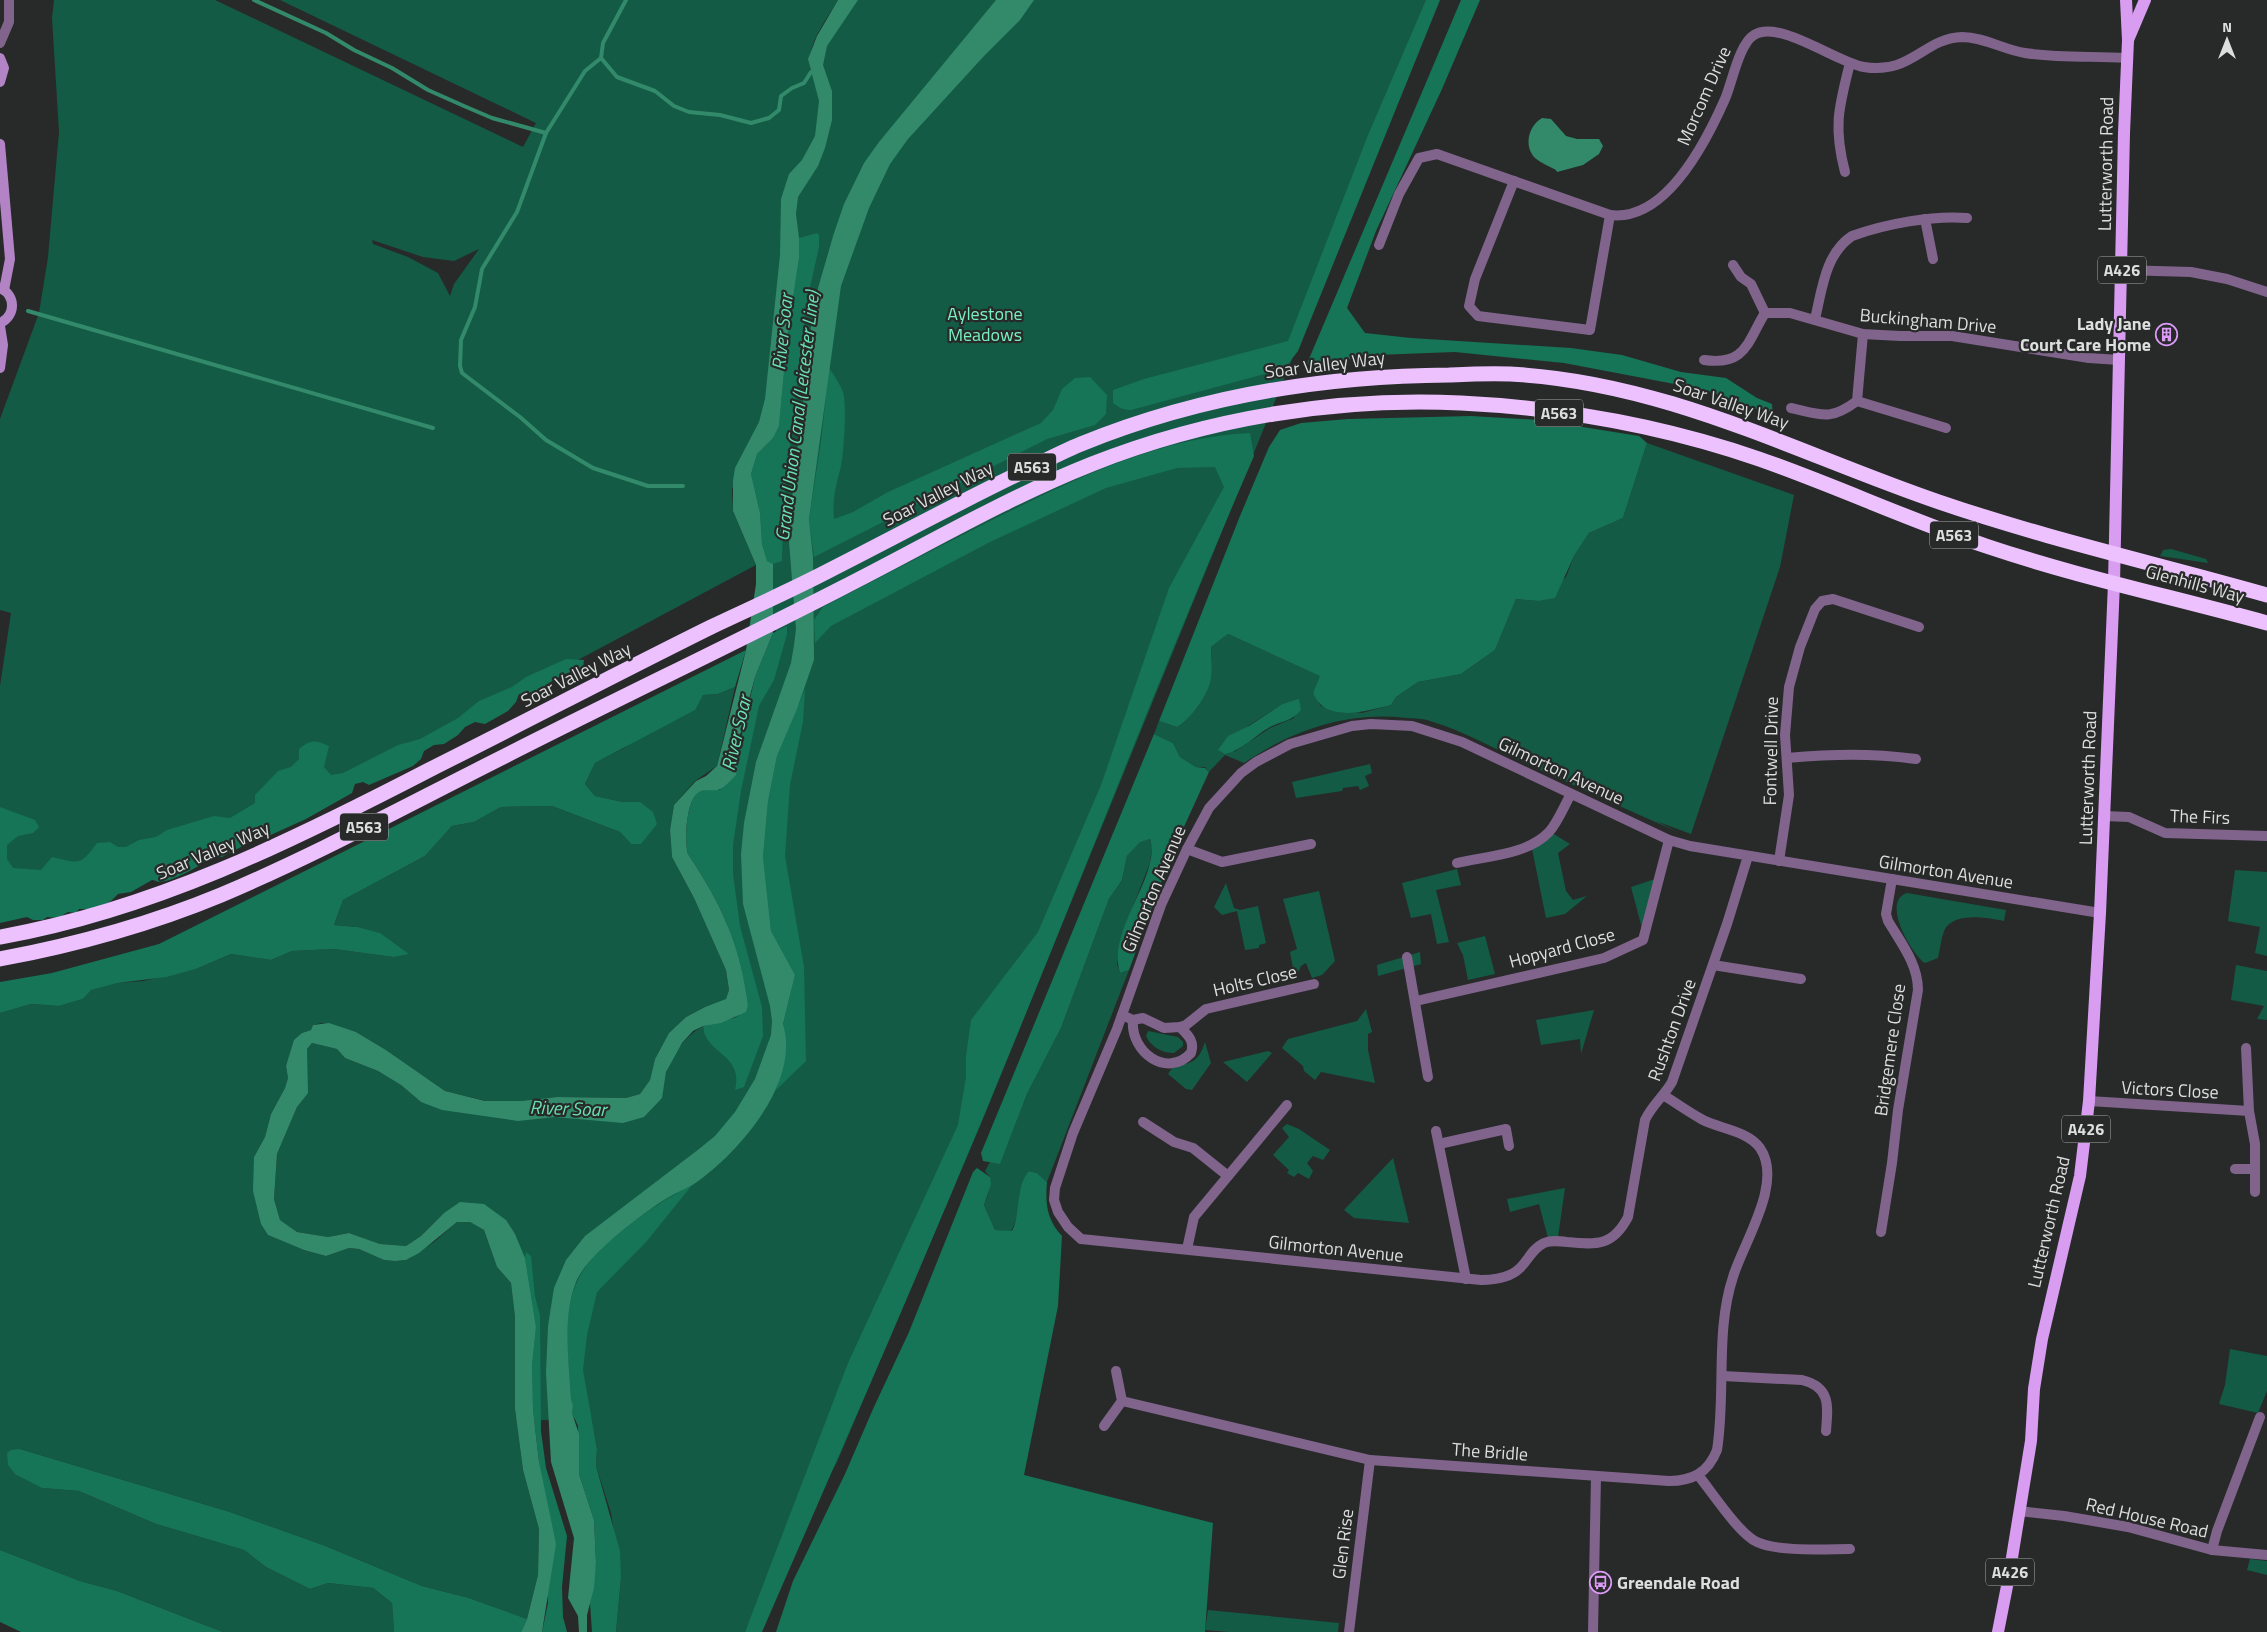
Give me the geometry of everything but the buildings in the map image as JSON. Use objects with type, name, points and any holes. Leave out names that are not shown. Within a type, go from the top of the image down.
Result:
[{"type":"highway","name":"Soar Valley Way","points":[[0,937],[71,922],[116,909],[176,889],[240,862],[347,812],[706,630],[828,571],[958,503],[1078,445],[1160,415],[1247,394],[1317,382],[1404,375],[1509,374],[1615,389],[1688,407],[1946,504],[2114,553]]},
{"type":"highway","name":"A563","points":[[0,959],[126,928],[223,894],[307,856],[837,591],[996,508],[1092,464],[1168,438],[1246,420],[1355,404],[1460,403],[1556,412],[1659,430],[1768,462],[1986,546],[2114,583]]},
{"type":"highway","name":"Glenhills Way","points":[[2114,553],[2267,595]]},
{"type":"highway","name":"Glenhills Way","points":[[2114,583],[2267,623]]},
{"type":"main road","points":[[2126,3],[2144,4]]},
{"type":"main road","name":"Lutterworth Road","points":[[2019,1511],[2031,1441],[2034,1389],[2042,1339],[2080,1176],[2089,1101],[2100,914],[2114,583],[2126,58],[2128,40],[2126,3]]},
{"type":"main road","name":"Lutterworth Road","points":[[2128,40],[2144,4]]},
{"type":"main road","name":"A426","points":[[1998,1632],[2019,1511]]},
{"type":"street","points":[[0,43],[10,22],[9,0]]},
{"type":"street","name":"Morcom Drive","points":[[1379,244],[1400,194],[1419,158],[1437,154],[1610,215],[1620,216],[1644,211],[1663,196],[1692,162],[1724,100],[1743,48],[1755,34],[1782,32],[1850,63],[1877,68],[1896,66],[1913,59],[1937,44],[1952,38],[1964,37],[2025,53],[2126,58]]},
{"type":"street","points":[[0,58],[4,68],[0,82]]},
{"type":"street","points":[[1845,172],[1839,148],[1837,124],[1850,63]]},
{"type":"street","points":[[0,144],[10,259],[2,289],[9,294],[13,305],[9,316],[0,324],[3,345],[0,368]]},
{"type":"street","points":[[1514,181],[1475,279],[1469,306],[1478,316],[1590,330],[1610,215]]},
{"type":"street","points":[[1815,319],[1826,272],[1842,242],[1863,232],[1925,219],[1946,216],[1967,218]]},
{"type":"street","points":[[1925,219],[1934,259]]},
{"type":"street","points":[[1704,360],[1719,362],[1732,360],[1744,351],[1765,313],[1751,284],[1741,277],[1733,265]]},
{"type":"street","points":[[2122,270],[2191,272],[2227,279],[2267,292]]},
{"type":"street","name":"Buckingham Drive","points":[[1765,313],[1790,313],[1863,334],[1952,336],[2090,358],[2119,360]]},
{"type":"street","points":[[1791,408],[1828,415],[1840,413],[1857,401],[1863,334]]},
{"type":"street","points":[[1857,401],[1946,428]]},
{"type":"street","name":"Fontwell Drive","points":[[1779,860],[1789,796],[1785,735],[1789,687],[1811,616],[1822,601],[1833,598],[1919,628]]},
{"type":"street","name":"Gilmorton Avenue","points":[[1554,1240],[1539,1246],[1530,1253],[1520,1268],[1495,1280],[1082,1239],[1068,1227],[1058,1212],[1054,1200],[1055,1188],[1073,1133],[1122,1015],[1161,904],[1209,808],[1241,773],[1264,758],[1290,744],[1352,726],[1400,724],[1438,733],[1462,742],[1669,840],[1690,846],[2100,914]]},
{"type":"street","points":[[1787,758],[1874,754],[1916,759]]},
{"type":"street","points":[[1457,863],[1521,849],[1532,844],[1549,831],[1571,794]]},
{"type":"street","name":"The Firs","points":[[2104,816],[2129,818],[2165,833],[2267,836]]},
{"type":"street","name":"Hopyard Close","points":[[1416,1001],[1604,958],[1643,940],[1669,840]]},
{"type":"street","points":[[1187,849],[1222,862],[1311,844]]},
{"type":"street","name":"Rushton Drive","points":[[1554,1240],[1581,1243],[1599,1242],[1611,1238],[1621,1230],[1628,1217],[1645,1120],[1651,1108],[1665,1096],[1672,1082],[1713,965],[1748,856]]},
{"type":"street","name":"Bridgemere Close","points":[[1881,1232],[1898,1110],[1918,990],[1918,980],[1913,965],[1888,921],[1886,914],[1892,879]]},
{"type":"street","points":[[1407,957],[1428,1077]]},
{"type":"street","points":[[1713,965],[1802,980]]},
{"type":"street","name":"Holts Close","points":[[1180,1027],[1206,1009],[1314,984]]},
{"type":"street","points":[[1122,1015],[1133,1020],[1143,1018],[1164,1028],[1180,1027],[1191,1039],[1191,1053],[1181,1060],[1162,1062],[1151,1058],[1137,1044],[1132,1030],[1133,1020]]},
{"type":"street","points":[[2246,1048],[2249,1111],[2255,1144],[2255,1192]]},
{"type":"street","points":[[1665,1096],[1716,1127],[1750,1138],[1760,1148],[1765,1159],[1766,1170],[1761,1210],[1732,1278],[1725,1320],[1717,1450],[1713,1461],[1698,1476],[1744,1532],[1756,1542],[1774,1547],[1850,1550]]},
{"type":"street","name":"Victors Close","points":[[2089,1101],[2249,1111]]},
{"type":"street","points":[[1187,1249],[1194,1217],[1288,1105]]},
{"type":"street","points":[[1143,1122],[1174,1142],[1193,1148],[1228,1176]]},
{"type":"street","points":[[1439,1144],[1506,1129],[1509,1146]]},
{"type":"street","points":[[1436,1131],[1466,1278]]},
{"type":"street","points":[[2235,1169],[2255,1170]]},
{"type":"street","points":[[1104,1426],[1122,1400],[1116,1371]]},
{"type":"street","points":[[1723,1376],[1812,1382],[1821,1388],[1826,1397],[1828,1407],[1826,1431]]},
{"type":"street","name":"The Bridle","points":[[1122,1400],[1370,1460],[1669,1481],[1684,1481],[1698,1476]]},
{"type":"street","points":[[2212,1550],[2217,1531],[2260,1417]]},
{"type":"street","name":"Glen Rise","points":[[1349,1632],[1370,1460]]},
{"type":"street","points":[[1592,1632],[1596,1476]]},
{"type":"street","name":"Red House Road","points":[[2019,1511],[2064,1516],[2128,1527],[2212,1550],[2267,1555]]},
{"type":"green space","name":"Aylestone Meadows","points":[[54,0],[215,0],[523,147],[536,123],[280,0],[838,0],[822,25],[813,44],[810,63],[811,72],[848,0],[1438,0],[983,1119],[837,1462],[756,1606],[745,1632],[616,1632],[621,1578],[611,1513],[596,1466],[597,1449],[591,1417],[530,1421],[505,1224],[444,1213],[421,1236],[406,1246],[380,1244],[349,1233],[328,1237],[297,1232],[280,1220],[274,1199],[277,1154],[301,1101],[307,1049],[312,1043],[337,1049],[345,1058],[378,1071],[401,1085],[421,1102],[555,1112],[618,1120],[665,1078],[678,1048],[696,1030],[703,1026],[704,1031],[736,1021],[728,932],[730,787],[776,632],[764,565],[732,487],[733,511],[756,565],[469,718],[257,820],[21,897],[0,847],[0,686],[11,613],[0,610],[0,419],[39,313],[48,257],[59,132],[52,18]],"holes":[[[372,240],[423,257],[454,261],[479,249],[454,284],[450,296],[438,273],[408,257],[373,244]]]},
{"type":"green space","points":[[1647,443],[1794,495],[1780,567],[1691,834],[1656,821],[1678,832],[1468,735],[1424,719],[1363,717],[1342,720],[1301,732],[1262,751],[1244,763],[1225,755],[1209,772],[1205,767],[1196,767],[1180,757],[1173,743],[1154,734],[1159,721],[1177,727],[1188,719],[1198,706],[1207,691],[1211,679],[1211,647],[1228,634],[1321,676],[1313,693],[1321,706],[1362,713],[1391,705],[1396,697],[1418,682],[1461,674],[1495,650],[1516,599],[1538,601],[1566,577],[1574,556],[1589,533],[1623,518]],"holes":[[[1299,700],[1294,718],[1270,728],[1234,752],[1248,726],[1282,704]]]},
{"type":"green space","points":[[2171,549],[2206,559],[2208,563],[2160,556],[2163,550]]},
{"type":"green space","points":[[735,687],[717,766],[695,781],[674,805],[670,830],[672,857],[694,898],[726,970],[729,990],[726,1000],[705,1007],[686,1017],[669,1033],[655,1059],[650,1080],[640,1094],[626,1098],[557,1097],[521,1101],[486,1101],[445,1091],[386,1050],[356,1032],[322,1023],[313,1025],[311,1030],[302,1033],[286,1066],[288,1078],[285,1088],[271,1114],[265,1137],[254,1157],[268,1235],[304,1250],[326,1256],[349,1248],[359,1249],[384,1260],[406,1260],[434,1242],[457,1222],[470,1222],[484,1230],[497,1267],[511,1283],[515,1317],[515,1409],[523,1470],[539,1529],[538,1575],[527,1619],[469,1598],[422,1586],[323,1545],[230,1512],[20,1449],[42,1488],[79,1491],[156,1524],[244,1550],[266,1567],[310,1589],[328,1583],[373,1588],[392,1603],[394,1632],[223,1632],[117,1591],[80,1581],[0,1550],[0,1013],[31,1004],[59,1006],[83,999],[90,990],[196,969],[231,954],[271,960],[292,951],[334,949],[393,957],[357,927],[334,925],[343,900],[425,856],[452,826],[474,822],[501,807],[552,806],[620,832],[631,844],[640,802],[623,802],[595,796],[585,784],[595,763],[624,748],[703,695],[718,694]]},
{"type":"green space","points":[[1370,764],[1372,773],[1365,776],[1369,786],[1360,790],[1358,786],[1343,788],[1342,791],[1296,798],[1292,782]]},
{"type":"green space","points":[[1549,831],[1570,844],[1558,853],[1566,891],[1573,900],[1587,896],[1565,914],[1546,918],[1531,844]]},
{"type":"green space","points":[[1150,839],[1152,847],[1150,863],[1126,924],[1117,964],[1120,973],[1129,970],[1047,1182],[1037,1173],[1029,1171],[1020,1191],[1018,1214],[1011,1232],[995,1230],[984,1205],[988,1194],[990,1177],[985,1171],[990,1162],[1000,1163],[1027,1094],[1061,1028],[1109,899],[1122,880],[1127,856],[1140,841]]},
{"type":"green space","points":[[1457,869],[1461,885],[1436,890],[1449,942],[1437,944],[1431,914],[1411,918],[1402,883]]},
{"type":"green space","points":[[2235,870],[2267,872],[2267,956],[2255,953],[2260,927],[2228,921]]},
{"type":"green space","points":[[1655,879],[1643,932],[1631,887]]},
{"type":"green space","points":[[1226,883],[1234,908],[1240,910],[1258,906],[1266,943],[1259,945],[1259,948],[1245,950],[1237,911],[1222,915],[1214,907]]},
{"type":"green space","points":[[1319,891],[1335,961],[1322,975],[1312,978],[1306,963],[1301,966],[1295,979],[1290,952],[1297,949],[1283,899]]},
{"type":"green space","points":[[1907,893],[2006,910],[2004,921],[1971,917],[1955,921],[1944,931],[1938,958],[1925,963],[1907,940],[1898,917],[1897,906],[1900,898]]},
{"type":"green space","points":[[1485,936],[1495,974],[1468,980],[1463,955],[1457,943]]},
{"type":"green space","points":[[1420,952],[1421,964],[1378,976],[1377,965]]},
{"type":"green space","points":[[2236,965],[2267,971],[2267,1020],[2257,1019],[2264,1006],[2231,1000]]},
{"type":"green space","points":[[1366,1009],[1372,1032],[1368,1034],[1368,1050],[1375,1083],[1321,1072],[1315,1080],[1304,1071],[1303,1066],[1282,1048],[1288,1039],[1357,1021]]},
{"type":"green space","points":[[1594,1010],[1581,1054],[1580,1039],[1541,1045],[1536,1020]]},
{"type":"green space","points":[[1148,1031],[1178,1037],[1183,1042],[1183,1046],[1174,1053],[1161,1051],[1148,1040],[1146,1036]]},
{"type":"green space","points":[[1205,1042],[1211,1063],[1192,1090],[1186,1089],[1168,1074],[1172,1068],[1189,1063],[1197,1058]]},
{"type":"green space","points":[[1268,1051],[1272,1053],[1247,1082],[1223,1062]]},
{"type":"green space","points":[[1287,1124],[1299,1129],[1330,1150],[1323,1160],[1313,1156],[1307,1163],[1313,1171],[1309,1179],[1298,1173],[1294,1177],[1287,1173],[1289,1170],[1273,1155],[1289,1137],[1282,1128]]},
{"type":"green space","points":[[1393,1158],[1409,1223],[1354,1218],[1344,1210]]},
{"type":"green space","points":[[1565,1188],[1558,1237],[1548,1238],[1539,1204],[1510,1212],[1507,1199]]},
{"type":"green space","points":[[2230,1349],[2267,1356],[2267,1391],[2258,1413],[2219,1404],[2225,1385]]},
{"type":"green space","points":[[2250,1559],[2267,1561],[2267,1575],[2247,1570]]},
{"type":"green space","points":[[1208,1610],[1339,1623],[1338,1632],[1229,1632],[1205,1630]]},
{"type":"shaded area","points":[[1426,0],[1440,0],[1298,351],[1288,364],[1276,371],[1131,410],[1126,410],[1113,403],[1113,390],[1144,379],[1288,341],[1368,135]]},
{"type":"shaded area","points":[[1461,0],[1480,0],[1442,89],[1376,231],[1347,308],[1365,333],[1411,338],[1571,348],[1622,355],[1681,372],[1726,378],[1757,398],[1772,404],[1773,415],[1706,390],[1564,363],[1455,352],[1376,355],[1306,366]]},
{"type":"shaded area","points":[[817,233],[819,235],[819,247],[807,301],[784,499],[782,561],[773,564],[767,561],[762,544],[760,513],[751,474],[757,454],[773,438],[779,426],[787,338],[799,258],[799,238]]},
{"type":"shaded area","points":[[829,368],[843,392],[845,407],[843,450],[834,499],[834,519],[853,512],[888,492],[1041,423],[1053,410],[1062,389],[1075,378],[1090,377],[1107,395],[1106,414],[1095,425],[1047,439],[814,557],[809,519],[821,441]]},
{"type":"shaded area","points":[[1471,416],[1539,420],[1639,436],[1647,443],[1623,518],[1589,533],[1574,556],[1555,598],[1538,601],[1516,599],[1495,650],[1461,674],[1418,682],[1396,697],[1391,705],[1359,712],[1337,712],[1327,709],[1319,703],[1313,693],[1320,676],[1228,634],[1211,647],[1211,679],[1207,692],[1193,713],[1177,727],[1159,721],[1240,516],[1269,447],[1280,430],[1301,423],[1348,419]]},
{"type":"shaded area","points":[[1250,433],[1254,456],[1184,621],[955,1184],[762,1632],[745,1632],[848,1363],[958,1125],[966,1077],[966,1056],[971,1020],[1038,932],[1101,785],[1169,588],[1224,487],[1215,467],[1177,468],[1106,488],[990,542],[831,626],[815,643],[814,620],[823,607],[996,518],[1087,475],[1151,451],[1183,442],[1216,436]]},
{"type":"shaded area","points":[[787,626],[787,634],[774,680],[759,706],[741,791],[733,845],[733,874],[740,926],[762,1007],[763,1036],[744,1087],[735,1090],[736,1078],[734,1068],[710,1043],[705,1036],[703,1026],[737,1017],[748,1005],[745,983],[728,926],[711,891],[688,854],[686,840],[687,820],[695,795],[702,790],[720,790],[740,742],[755,677],[773,633]]},
{"type":"shaded area","points":[[746,650],[735,687],[718,694],[703,695],[695,710],[595,763],[585,784],[595,796],[623,802],[640,802],[653,812],[657,824],[641,844],[631,844],[620,832],[552,806],[501,807],[474,822],[452,826],[425,856],[343,900],[334,925],[357,927],[380,933],[409,954],[393,957],[334,949],[292,951],[271,960],[231,954],[196,969],[166,977],[118,983],[91,990],[83,999],[59,1006],[31,1004],[0,1013],[0,982],[52,973],[159,944]]},
{"type":"shaded area","points":[[566,659],[584,660],[583,668],[563,675],[537,690],[519,694],[516,702],[508,711],[485,724],[475,722],[465,727],[458,735],[444,744],[434,745],[424,751],[421,759],[413,766],[369,785],[363,782],[355,784],[352,793],[306,819],[264,838],[258,838],[222,857],[208,858],[200,865],[178,877],[160,882],[152,880],[131,892],[118,894],[111,901],[96,909],[79,909],[76,913],[68,912],[58,918],[47,917],[43,920],[33,920],[27,917],[0,923],[0,807],[35,820],[39,827],[33,833],[18,836],[7,845],[7,859],[13,868],[41,870],[52,857],[74,862],[82,860],[97,843],[110,842],[118,847],[126,847],[139,840],[156,837],[167,830],[214,816],[230,818],[255,803],[255,795],[278,771],[291,767],[299,759],[299,749],[307,743],[317,742],[329,746],[324,767],[331,775],[343,773],[398,745],[420,739],[458,718],[479,701],[512,687],[526,677]]},
{"type":"shaded area","points":[[805,689],[803,722],[790,785],[785,856],[804,967],[806,1061],[776,1090],[785,1049],[783,1025],[795,975],[771,931],[763,857],[768,801],[777,756]]},
{"type":"shaded area","points":[[1299,699],[1301,710],[1294,716],[1270,727],[1231,752],[1225,754],[1218,750],[1228,736],[1249,726],[1282,704]]},
{"type":"shaded area","points":[[1154,734],[1173,743],[1180,757],[1196,767],[1205,768],[1209,772],[1172,853],[1129,970],[1120,973],[1118,956],[1120,939],[1148,869],[1152,853],[1150,839],[1140,842],[1127,856],[1122,880],[1109,899],[1061,1028],[1027,1094],[1000,1164],[983,1161],[981,1153]]},
{"type":"shaded area","points":[[977,1168],[990,1177],[991,1184],[984,1205],[995,1230],[1012,1231],[1015,1224],[1020,1192],[1029,1171],[1037,1173],[1047,1182],[1046,1197],[1048,1211],[1053,1224],[1062,1236],[1058,1306],[1024,1475],[1213,1523],[1205,1632],[776,1632],[793,1581],[845,1474],[909,1332],[973,1172]]},
{"type":"shaded area","points":[[692,1185],[647,1241],[597,1292],[587,1335],[583,1370],[597,1449],[596,1466],[620,1551],[621,1578],[616,1632],[592,1632],[590,1603],[596,1562],[594,1520],[579,1474],[578,1426],[572,1413],[567,1340],[572,1296],[585,1268],[611,1239],[662,1202]]},
{"type":"shaded area","points":[[526,1252],[531,1256],[535,1296],[540,1316],[541,1431],[546,1468],[567,1536],[562,1587],[563,1617],[567,1632],[542,1632],[548,1603],[539,1462],[533,1410],[532,1365],[536,1327],[525,1258]]},
{"type":"shaded area","points":[[20,1449],[230,1512],[323,1545],[422,1586],[469,1598],[527,1619],[521,1632],[394,1632],[392,1603],[373,1588],[328,1583],[310,1589],[266,1567],[244,1550],[156,1524],[79,1491],[42,1488],[15,1474],[8,1465],[7,1453],[11,1450]]},
{"type":"shaded area","points":[[0,1550],[80,1581],[117,1591],[223,1632],[21,1632],[0,1622]]},
{"type":"water","name":"River Soar","points":[[838,0],[858,0],[827,46],[823,65],[832,91],[832,120],[818,166],[798,197],[796,214],[799,258],[787,338],[779,426],[773,438],[757,454],[751,474],[760,513],[762,544],[767,561],[773,564],[773,633],[755,677],[747,707],[746,722],[740,734],[736,775],[720,789],[699,792],[691,803],[687,821],[686,840],[688,854],[711,891],[728,926],[745,983],[748,1005],[746,1012],[721,1023],[703,1026],[693,1031],[682,1043],[666,1072],[662,1098],[644,1117],[623,1123],[555,1117],[518,1121],[442,1110],[421,1102],[401,1085],[378,1071],[345,1058],[337,1049],[312,1043],[307,1049],[308,1093],[297,1107],[277,1154],[274,1199],[280,1220],[297,1232],[328,1237],[349,1233],[380,1244],[406,1246],[421,1236],[444,1213],[460,1202],[484,1204],[506,1220],[515,1234],[525,1258],[536,1327],[532,1365],[533,1410],[539,1462],[556,1544],[542,1632],[521,1632],[527,1619],[538,1575],[539,1529],[523,1470],[515,1409],[515,1317],[511,1283],[497,1267],[484,1230],[470,1222],[457,1222],[419,1253],[406,1260],[384,1260],[359,1249],[349,1248],[326,1256],[304,1250],[268,1235],[261,1224],[253,1191],[254,1157],[265,1137],[271,1114],[285,1088],[288,1078],[286,1066],[294,1040],[302,1033],[311,1030],[313,1025],[329,1023],[356,1032],[386,1050],[445,1091],[485,1101],[521,1101],[557,1097],[626,1098],[640,1094],[650,1080],[655,1059],[669,1033],[686,1017],[726,999],[729,990],[726,970],[694,898],[672,857],[670,830],[674,805],[696,781],[706,776],[717,766],[746,650],[756,584],[756,565],[733,511],[733,481],[735,468],[759,422],[765,399],[780,255],[781,199],[789,174],[802,160],[815,136],[819,101],[808,59],[817,36]]},
{"type":"water","points":[[996,0],[1034,0],[1020,20],[984,56],[908,139],[890,164],[869,208],[841,286],[809,519],[813,557],[814,660],[797,709],[777,756],[768,801],[763,857],[771,931],[795,975],[783,1024],[786,1046],[783,1069],[774,1092],[762,1114],[729,1154],[694,1184],[653,1207],[602,1248],[582,1271],[572,1296],[569,1310],[568,1355],[572,1413],[579,1434],[579,1474],[594,1520],[596,1562],[594,1588],[587,1615],[587,1632],[579,1632],[578,1616],[568,1598],[574,1538],[551,1462],[546,1373],[548,1326],[554,1288],[566,1260],[585,1236],[715,1136],[735,1112],[755,1079],[771,1035],[770,1006],[743,904],[741,854],[744,823],[756,762],[791,663],[794,645],[796,629],[789,542],[790,517],[811,326],[818,288],[844,204],[864,163],[879,142]]},
{"type":"water","points":[[1542,118],[1551,119],[1566,136],[1577,139],[1599,139],[1603,146],[1599,154],[1583,165],[1557,172],[1535,158],[1529,148],[1531,131],[1537,121]]},
{"type":"waterway","points":[[254,0],[326,33],[354,50],[392,68],[428,90],[492,118],[546,133],[585,71],[601,58],[617,77],[655,91],[674,106],[689,112],[720,115],[751,123],[769,118],[779,110],[781,96],[792,88],[804,83],[811,72]]},
{"type":"waterway","points":[[601,58],[603,43],[626,0]]},
{"type":"waterway","points":[[546,133],[517,212],[482,269],[475,307],[461,340],[460,366],[462,373],[520,417],[546,440],[593,468],[648,486],[683,486]]},
{"type":"waterway","points":[[28,311],[433,428]]},
{"type":"place","name":"Lady Jane Court Care Home","points":[[2167,334]]},
{"type":"place","name":"Greendale Road","points":[[1601,1583]]},
{"type":"water label","name":"Grand Union Canal (Leicester Line)","points":[[797,416]]}]
